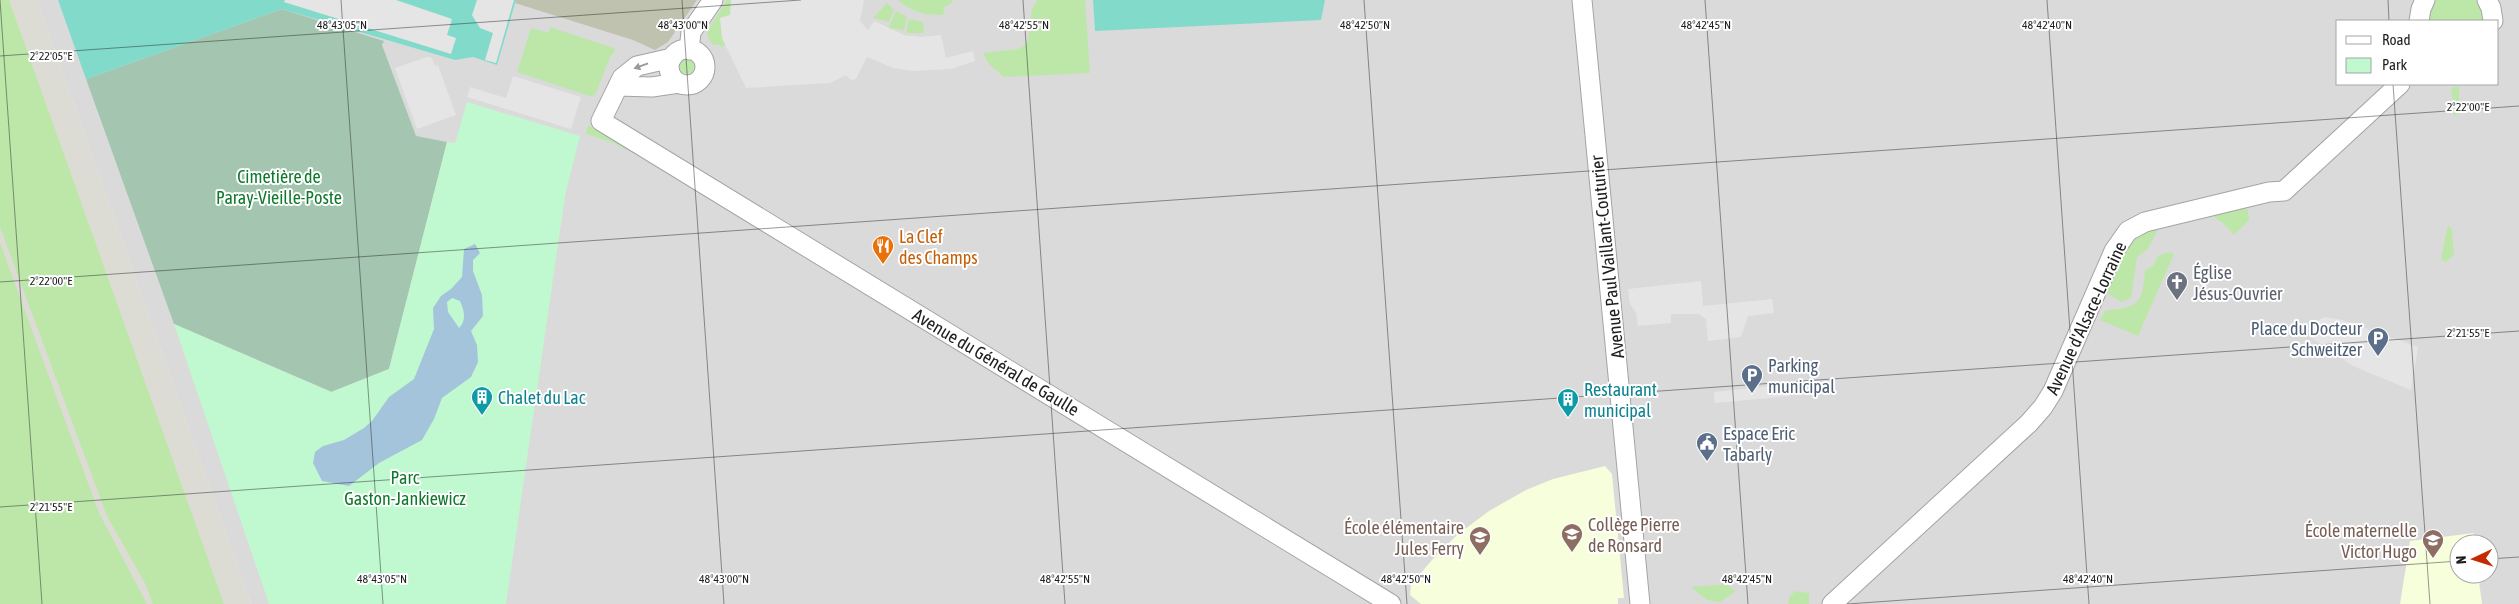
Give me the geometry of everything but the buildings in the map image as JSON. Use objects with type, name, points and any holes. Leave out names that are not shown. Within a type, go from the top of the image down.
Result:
[{"type":"street","points":[[679,83],[670,69],[691,32],[713,0]]},
{"type":"street","name":"Avenue Paul Vaillant-Couturier","points":[[1582,0],[1640,604]]},
{"type":"street","points":[[2419,20],[2425,0]]},
{"type":"street","points":[[2489,1],[2493,20]]},
{"type":"street","points":[[680,54],[702,58],[704,73],[694,84],[679,83],[652,87],[618,86],[622,78],[637,66],[680,54]]},
{"type":"street","name":"Avenue d'Alsace-Lorraine","points":[[1832,604],[1985,466],[2043,407],[2053,391],[2114,251],[2128,231],[2145,222],[2269,192],[2284,191],[2399,85]]},
{"type":"street","name":"Avenue du Général de Gaulle","points":[[618,86],[601,121],[1390,604]]},
{"type":"shaded area","points":[[0,0],[37,0],[251,604],[0,604]]},
{"type":"shaded area","points":[[37,0],[2519,0],[2519,604],[251,604]]},
{"type":"shaded area","points":[[58,0],[516,0],[497,65],[473,57],[455,60],[282,9],[86,79]]},
{"type":"shaded area","points":[[285,0],[396,0],[452,19],[447,35],[456,38],[451,54],[284,2]]},
{"type":"shaded area","points":[[477,0],[514,0],[496,63],[485,60],[493,33],[480,28],[472,15]]},
{"type":"shaded area","points":[[516,0],[697,0],[668,42],[655,50],[633,40],[515,3]]},
{"type":"shaded area","points":[[731,0],[864,0],[860,21],[868,30],[874,21],[904,35],[921,37],[941,35],[946,58],[973,51],[975,61],[951,69],[913,71],[893,68],[867,57],[856,79],[851,80],[846,75],[830,83],[746,88],[722,38],[720,18],[730,15]]},
{"type":"shaded area","points":[[1093,0],[1325,0],[1321,20],[1095,31]]},
{"type":"shaded area","points":[[427,57],[432,58],[435,66],[438,65],[456,115],[417,129],[395,68]]},
{"type":"shaded area","points":[[513,76],[581,97],[571,129],[467,97],[470,87],[506,98]]},
{"type":"shaded area","points":[[475,244],[480,253],[473,260],[473,271],[482,295],[483,316],[471,331],[477,345],[478,362],[471,377],[442,398],[434,419],[422,440],[379,463],[349,486],[322,481],[313,463],[315,452],[323,446],[344,440],[364,428],[372,421],[389,397],[414,379],[434,329],[433,308],[441,296],[451,289],[462,277],[464,249]],"holes":[[[452,298],[460,301],[464,311],[464,318],[459,328],[448,312],[447,302]]]},
{"type":"shaded area","points":[[1701,281],[1703,306],[1772,299],[1774,313],[1748,316],[1741,337],[1708,341],[1706,319],[1698,314],[1671,314],[1671,323],[1638,326],[1636,313],[1630,304],[1628,289]]},
{"type":"shaded area","name":"Place du Docteur Schweitzer","points":[[2324,317],[2342,320],[2418,347],[2411,390],[2353,366],[2309,336],[2316,322]]},
{"type":"shaded area","name":"Parking municipal","points":[[1789,384],[1790,396],[1715,403],[1714,392]]},
{"type":"shaded area","points":[[1605,466],[1612,474],[1624,598],[1618,598],[1618,604],[1421,604],[1410,595],[1411,585],[1432,560],[1457,535],[1489,511],[1526,490],[1553,479]]},
{"type":"shaded area","name":"École maternelle Victor Hugo","points":[[2449,536],[2449,584],[2479,584],[2482,604],[2400,604],[2410,541]]},
{"type":"green space","points":[[0,0],[9,0],[224,604],[153,604],[146,585],[107,516],[0,227]]},
{"type":"green space","points":[[727,0],[731,0],[731,15],[721,19],[722,38],[732,42],[721,47],[720,45],[714,45],[708,39],[707,31]]},
{"type":"green space","points":[[898,0],[952,0],[953,2],[943,8],[945,14],[932,15],[914,10]]},
{"type":"green space","points":[[1037,0],[1085,0],[1090,73],[1004,77],[989,64],[983,53],[1018,49],[1025,45],[1028,40],[1032,9]]},
{"type":"green space","points":[[2436,0],[2475,0],[2481,8],[2484,20],[2427,20],[2432,5]]},
{"type":"green space","points":[[887,3],[894,10],[889,22],[873,18]]},
{"type":"green space","name":"Cimetière de Paray-Vieille-Poste","points":[[282,9],[384,41],[382,45],[416,136],[447,142],[389,369],[332,392],[174,324],[86,79]]},
{"type":"green space","points":[[896,11],[907,17],[904,30],[889,28]]},
{"type":"green space","points":[[909,19],[923,22],[924,33],[906,33]]},
{"type":"green space","points":[[550,27],[614,48],[615,52],[611,55],[595,95],[589,96],[517,72],[531,28],[549,33]]},
{"type":"green space","points":[[687,58],[693,60],[695,66],[693,72],[687,74],[681,72],[679,66],[681,60]]},
{"type":"green space","points":[[2459,86],[2459,113],[2454,116],[2451,88]]},
{"type":"green space","name":"Parc Gaston-Jankiewicz","points":[[467,102],[580,136],[565,196],[506,604],[269,604],[174,324],[331,392],[389,369],[447,142],[455,143]]},
{"type":"green space","points":[[588,125],[630,147],[626,150],[614,143],[586,134]]},
{"type":"green space","points":[[2242,207],[2248,210],[2249,220],[2234,235],[2224,224],[2210,214]]},
{"type":"green space","points":[[2449,226],[2452,229],[2454,255],[2446,262],[2441,260]]},
{"type":"green space","points":[[2158,229],[2148,249],[2137,257],[2131,298],[2122,302],[2106,293],[2119,262],[2130,243],[2147,231]]},
{"type":"green space","points":[[0,243],[99,513],[147,604],[0,604]]},
{"type":"green space","points":[[2169,252],[2174,254],[2138,336],[2100,320],[2105,311],[2125,308],[2137,302],[2142,291],[2145,270],[2153,266],[2158,256]]},
{"type":"green space","points":[[1725,584],[1736,591],[1720,602],[1707,600],[1691,587]]},
{"type":"green space","points":[[1795,591],[1809,593],[1809,604],[1788,604],[1790,596]]},
{"type":"place","name":"La Clef des Champs","points":[[883,265]]},
{"type":"place","name":"Église Jésus-Ouvrier","points":[[2177,301]]},
{"type":"place","name":"Place du Docteur Schweitzer","points":[[2378,357]]},
{"type":"place","name":"Parking municipal","points":[[1752,394]]},
{"type":"place","name":"Chalet du Lac","points":[[482,416]]},
{"type":"place","name":"Restaurant municipal","points":[[1568,418]]},
{"type":"place","name":"Espace Eric Tabarly","points":[[1707,462]]},
{"type":"place","name":"Collège Pierre de Ronsard","points":[[1572,553]]},
{"type":"place","name":"École élémentaire Jules Ferry","points":[[1480,556]]},
{"type":"place","name":"École maternelle Victor Hugo","points":[[2433,559]]}]
